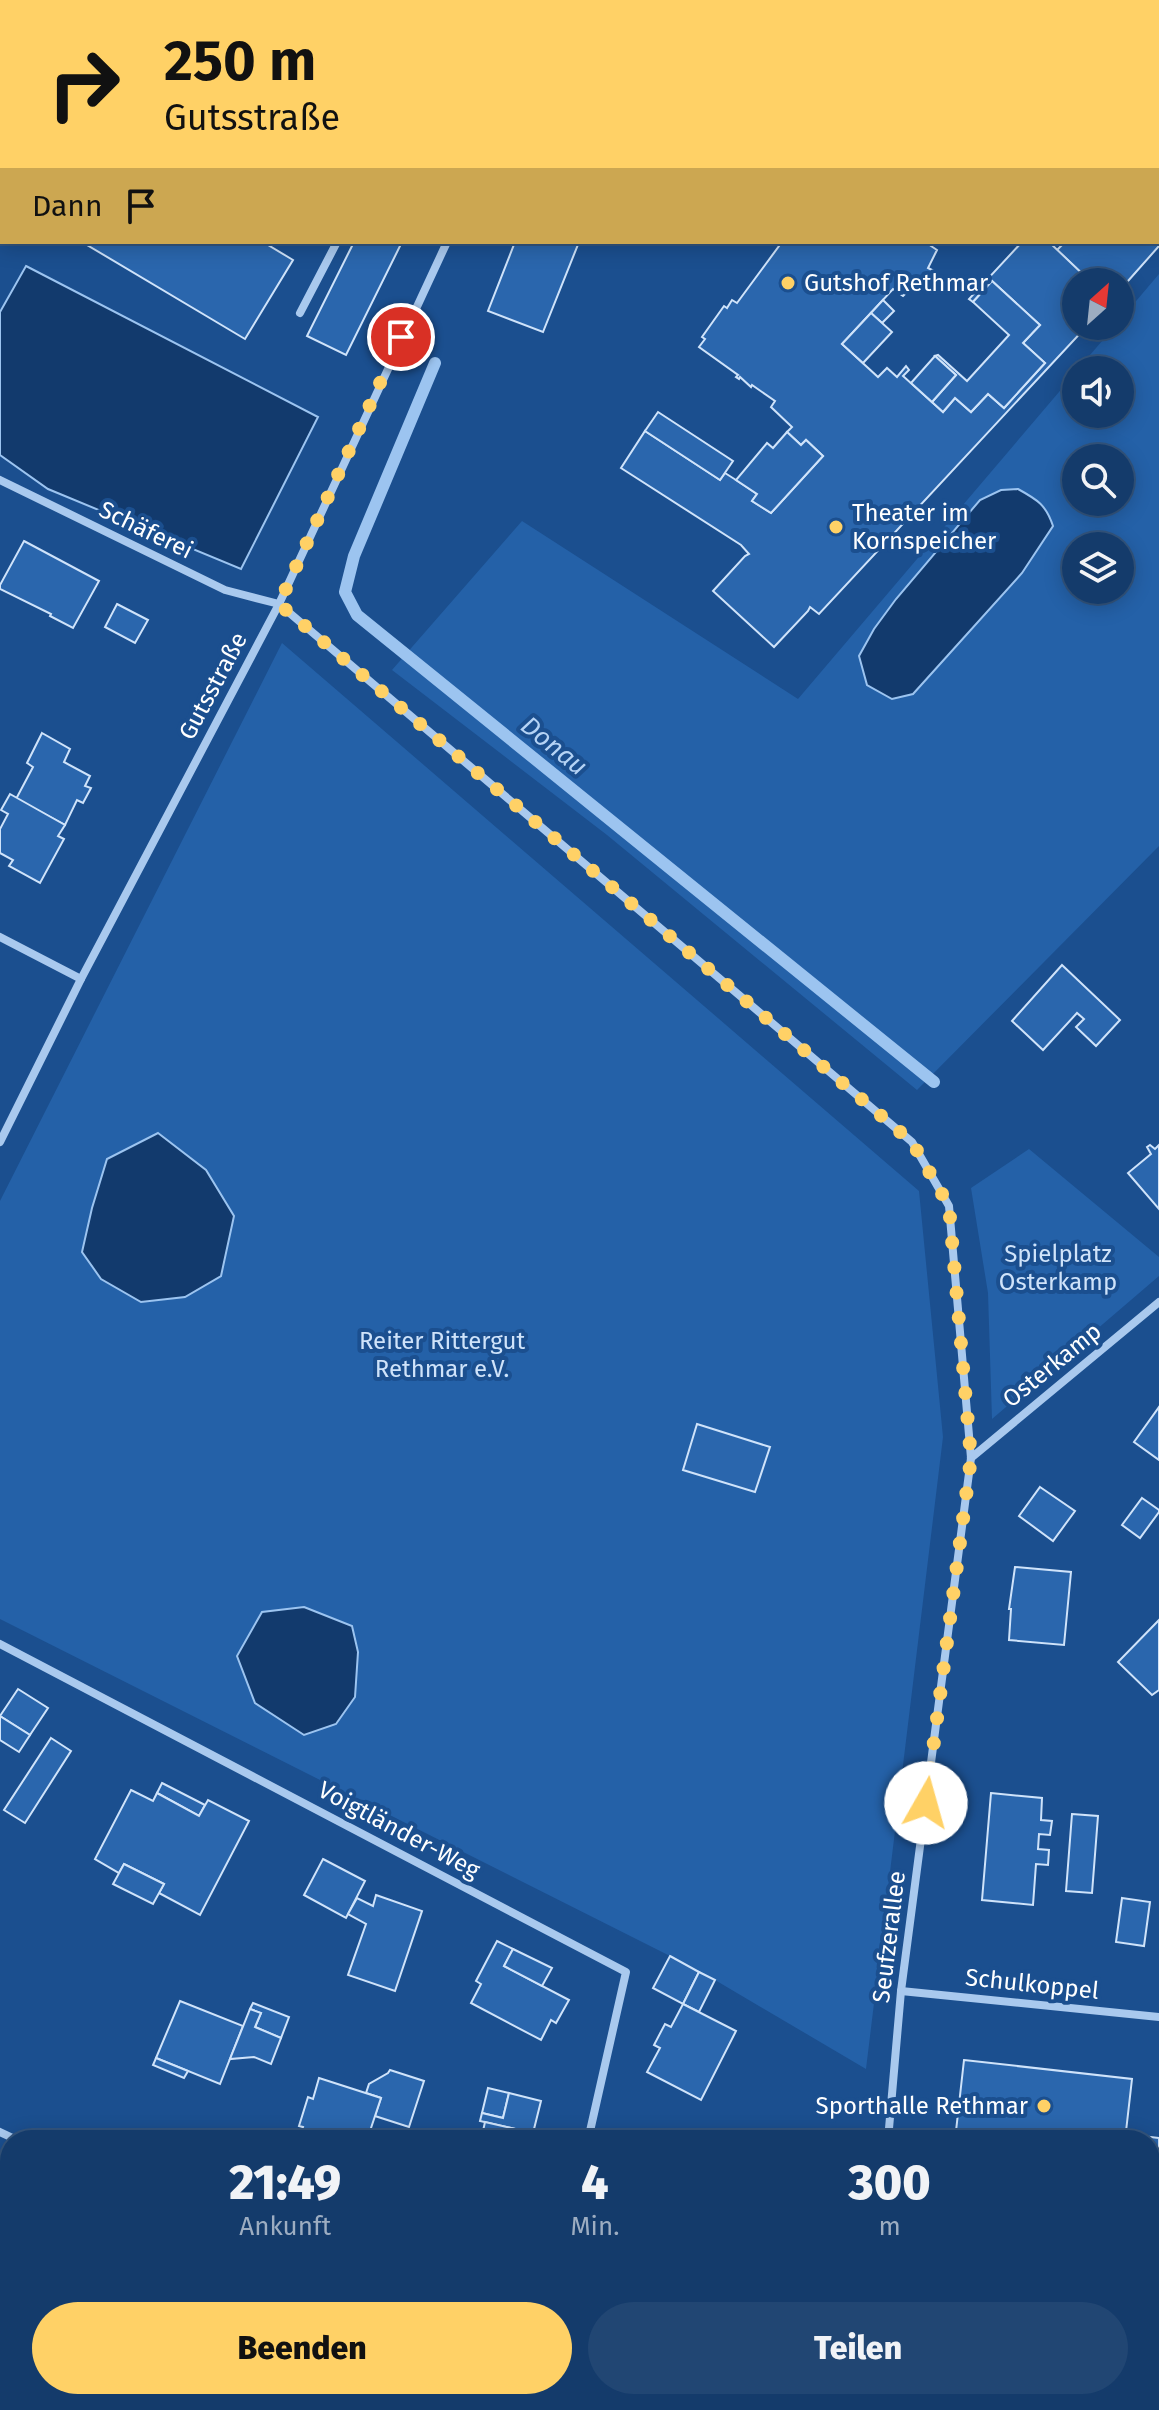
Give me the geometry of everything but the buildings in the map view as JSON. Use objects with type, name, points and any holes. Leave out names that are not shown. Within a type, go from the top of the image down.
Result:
[{"type":"street","points":[[300,313],[336,244]]},
{"type":"street","name":"Gutsstraße","points":[[0,1142],[81,979],[279,604],[446,244]]},
{"type":"street","name":"Schäferei","points":[[0,480],[225,590],[279,604]]},
{"type":"street","name":"Seufzerallee","points":[[279,604],[912,1142],[949,1206],[971,1458],[901,1991],[889,2130]]},
{"type":"street","points":[[0,937],[81,979]]},
{"type":"street","name":"Osterkamp","points":[[971,1458],[1159,1302]]},
{"type":"street","name":"Voigtländer-Weg","points":[[0,1644],[626,1972],[590,2130]]},
{"type":"street","name":"Schulkoppel","points":[[901,1991],[1159,2017]]},
{"type":"green space","points":[[1159,274],[1159,846],[917,1090],[607,835],[392,670],[522,521],[798,699],[1062,388],[1062,428],[1134,428],[1134,356],[1089,356],[1103,340],[1134,340],[1134,303]]},
{"type":"green space","name":"Reiter Rittergut Rethmar e.V.","points":[[282,643],[919,1191],[943,1437],[866,2069],[670,1956],[0,1619],[0,1201]]},
{"type":"green space","name":"Spielplatz Osterkamp","points":[[1029,1149],[1159,1257],[1159,1276],[992,1419],[988,1293],[971,1188]]},
{"type":"shaded area","points":[[26,266],[318,417],[241,569],[48,489],[0,455],[0,312]]},
{"type":"shaded area","points":[[1018,489],[1040,504],[1053,526],[1022,573],[913,694],[892,699],[867,685],[859,656],[896,599],[980,500],[1001,490]]},
{"type":"shaded area","points":[[158,1133],[206,1170],[234,1216],[221,1276],[185,1297],[141,1302],[101,1279],[82,1252],[107,1159]]},
{"type":"shaded area","points":[[304,1607],[352,1626],[358,1652],[355,1697],[336,1724],[304,1735],[255,1703],[237,1656],[262,1612]]},
{"type":"waterway","name":"Donau","points":[[435,363],[354,556],[345,592],[357,615],[934,1082]]},
{"type":"place","name":"Gutshof Rethmar","points":[[788,283]]},
{"type":"place","name":"Theater im Kornspeicher","points":[[836,527]]},
{"type":"place","name":"Sporthalle Rethmar","points":[[1044,2106]]},
{"type":"route","points":[[401,337],[279,604],[912,1142],[949,1206],[971,1458],[926,1803]]}]
